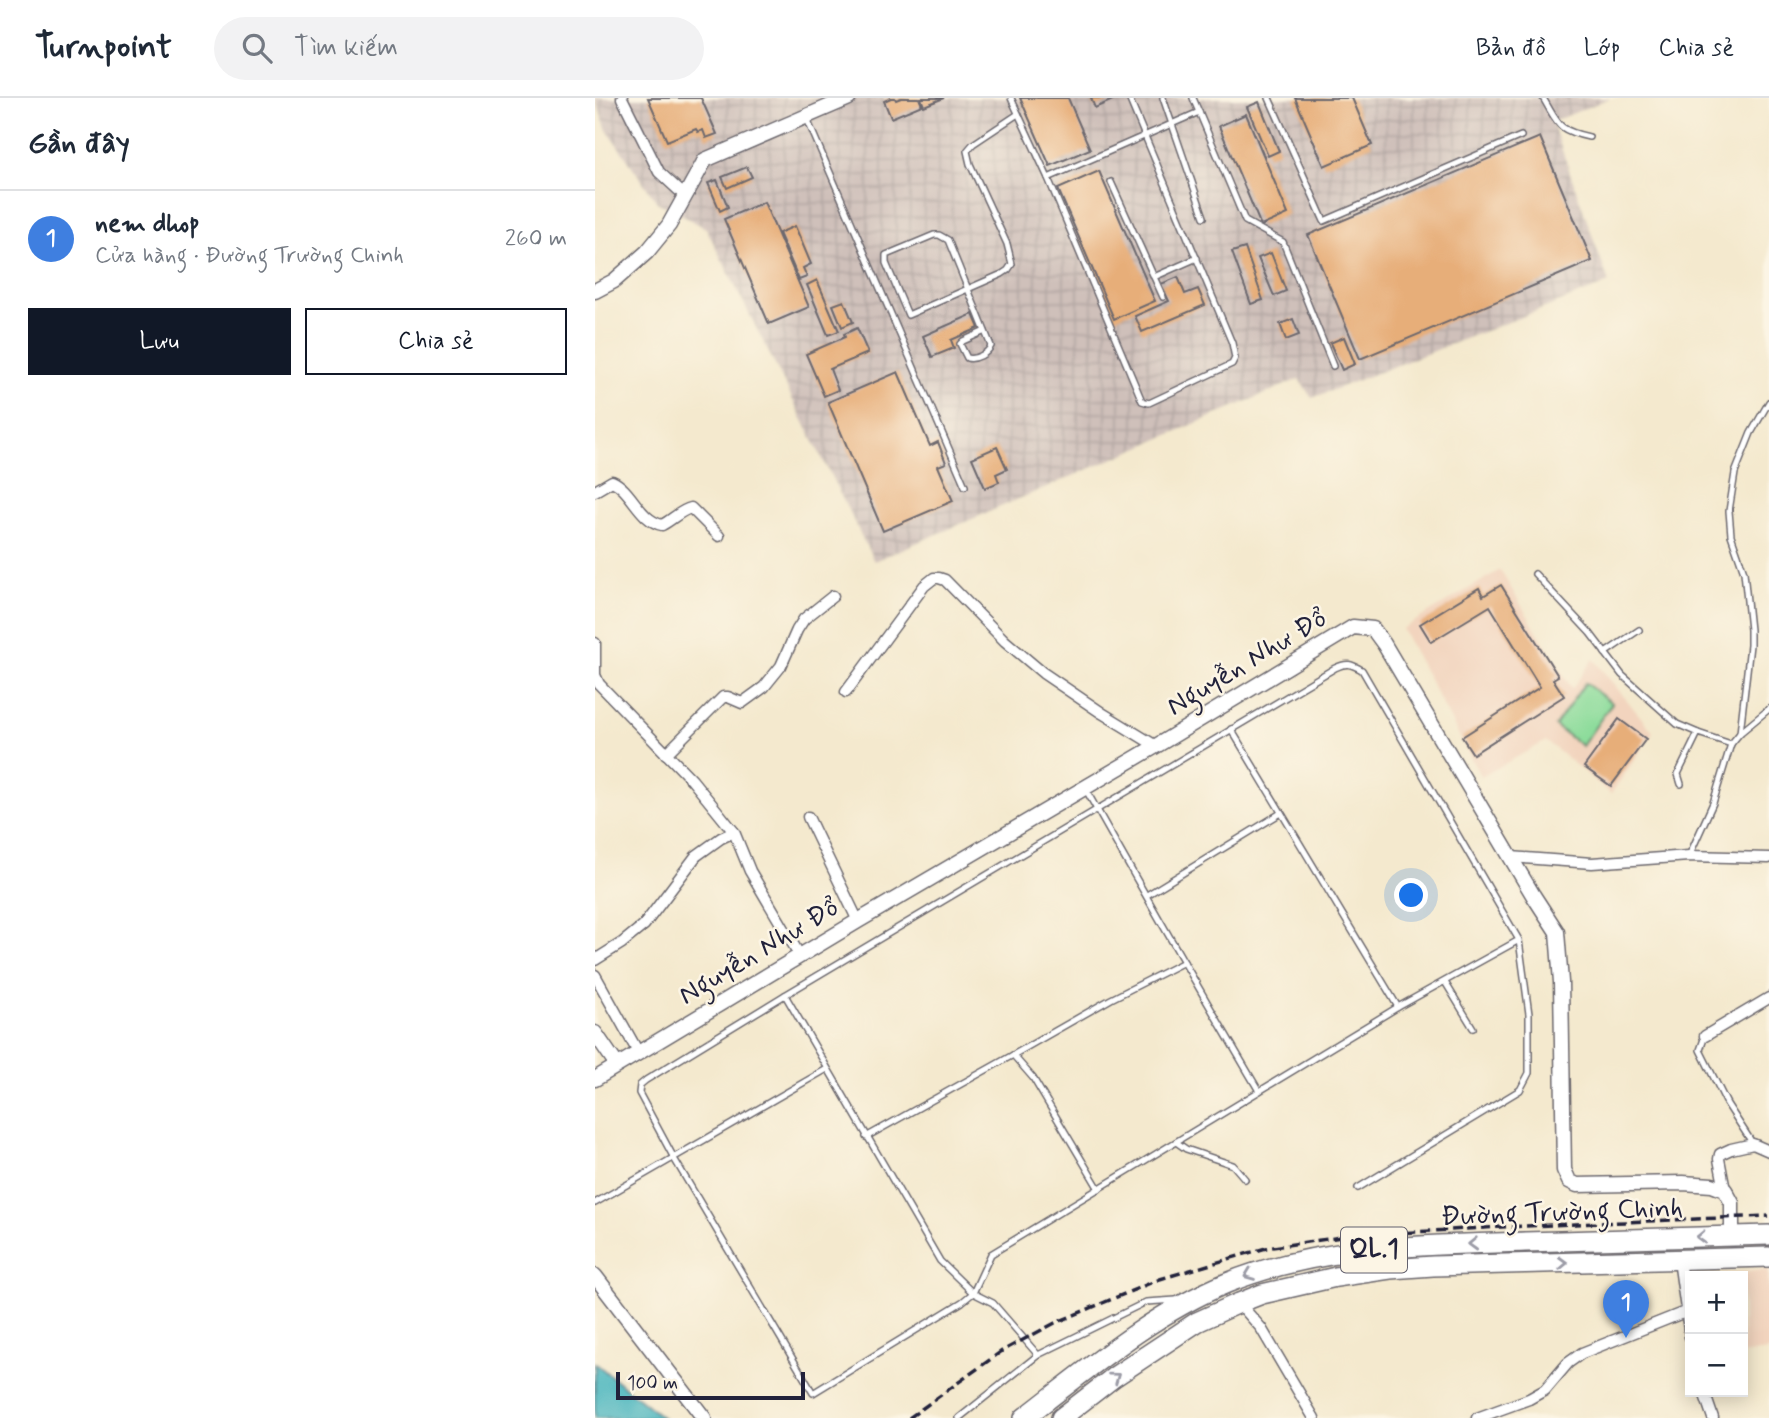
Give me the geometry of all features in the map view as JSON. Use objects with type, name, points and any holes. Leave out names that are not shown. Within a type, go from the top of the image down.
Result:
[{"type":"highway","name":"Đường Trường Chinh","points":[[1024,1418],[1097,1362],[1188,1301],[1263,1270],[1351,1252],[1428,1245],[1769,1235]]},
{"type":"highway","name":"Đường Trường Chinh","points":[[1061,1418],[1114,1377],[1197,1322],[1262,1294],[1300,1284],[1390,1269],[1769,1257]]},
{"type":"street","points":[[622,98],[659,172],[685,196]]},
{"type":"street","points":[[595,291],[614,281],[647,252],[669,225],[705,160],[848,98]]},
{"type":"street","points":[[595,491],[612,481],[618,484],[653,523],[662,525],[684,509],[691,508],[719,536]]},
{"type":"street","points":[[846,692],[924,586],[934,578],[939,578],[1043,673],[1156,746]]},
{"type":"street","points":[[666,754],[723,697],[742,703],[764,687],[781,666],[804,619],[834,596]]},
{"type":"street","name":"Nguyễn Như Đổ","points":[[595,1079],[1353,626],[1373,629],[1391,656],[1557,932],[1564,1170],[1569,1181],[1577,1185],[1683,1183],[1711,1185],[1725,1190]]},
{"type":"street","points":[[595,643],[599,684],[692,780],[734,832],[750,871],[800,956]]},
{"type":"street","points":[[809,817],[858,921]]},
{"type":"street","points":[[595,960],[629,939],[644,925],[695,856],[734,832]]},
{"type":"street","points":[[1511,858],[1592,863],[1689,856],[1769,858]]},
{"type":"street","points":[[595,975],[638,1052]]},
{"type":"street","points":[[1705,1036],[1769,998]]},
{"type":"street","points":[[595,1033],[617,1065]]},
{"type":"street","points":[[1732,1236],[1732,1203],[1725,1190],[1720,1154],[1753,1144],[1769,1152]]},
{"type":"street","points":[[1477,1418],[1529,1399],[1545,1390],[1568,1363],[1582,1353],[1685,1312],[1679,1260]]},
{"type":"street","points":[[595,1276],[704,1418]]},
{"type":"street","points":[[1239,1303],[1261,1328],[1314,1418]]},
{"type":"street","points":[[1706,1397],[1713,1418]]},
{"type":"lane","points":[[1011,98],[1048,178],[1142,401],[1149,403],[1232,364],[1235,358],[1232,343],[1129,98]]},
{"type":"lane","points":[[1163,98],[1204,218]]},
{"type":"lane","points":[[1193,98],[1245,222],[1283,242],[1333,366]]},
{"type":"lane","points":[[1269,98],[1324,221],[1521,135]]},
{"type":"lane","points":[[1543,98],[1558,123],[1568,132],[1589,137]]},
{"type":"lane","points":[[1048,178],[1199,112]]},
{"type":"lane","points":[[985,331],[960,344],[967,358],[986,353],[991,346],[985,331],[967,289],[948,240],[943,236],[934,235],[886,255],[886,263],[908,315],[967,289],[1002,274],[1008,270],[1012,264],[1007,244],[967,152],[973,144],[1019,114]]},
{"type":"lane","points":[[806,116],[965,486]]},
{"type":"lane","points":[[1111,182],[1163,297]]},
{"type":"lane","points":[[1154,276],[1196,258]]},
{"type":"lane","points":[[1740,733],[1750,630],[1744,572],[1729,528],[1729,511],[1735,473],[1751,433],[1769,402]]},
{"type":"lane","points":[[1535,574],[1590,633],[1622,675],[1677,724],[1731,744]]},
{"type":"lane","points":[[1605,653],[1639,630]]},
{"type":"lane","points":[[1359,1188],[1520,1090],[1529,1073],[1529,1014],[1519,940],[1362,670],[1352,664],[1342,664],[785,995],[646,1080],[640,1086],[639,1093],[674,1158],[813,1393],[962,1302],[973,1293],[991,1254],[1398,1007],[1519,940]]},
{"type":"lane","points":[[1689,856],[1713,803],[1731,744],[1769,709]]},
{"type":"lane","points":[[1231,730],[1398,1007]]},
{"type":"lane","points":[[1681,784],[1678,774],[1698,733]]},
{"type":"lane","points":[[1085,788],[1259,1091]]},
{"type":"lane","points":[[1147,895],[1281,813]]},
{"type":"lane","points":[[866,1136],[1111,999],[1184,962]]},
{"type":"lane","points":[[1445,982],[1473,1028]]},
{"type":"lane","points":[[785,995],[940,1261],[973,1293],[993,1303],[1038,1355]]},
{"type":"lane","points":[[1705,1036],[1700,1050],[1727,1104],[1753,1144]]},
{"type":"lane","points":[[1013,1055],[1033,1078],[1099,1189]]},
{"type":"lane","points":[[595,1203],[827,1069]]},
{"type":"lane","points":[[1176,1142],[1186,1149],[1233,1165],[1245,1179]]},
{"type":"lane","points":[[959,1418],[1038,1355],[1146,1302],[1188,1301],[1197,1322]]},
{"type":"shaded area","points":[[595,98],[1610,98],[1552,122],[1609,283],[1312,398],[1299,379],[874,561],[706,228],[657,202],[607,130]]},
{"type":"shaded area","points":[[1500,570],[1572,689],[1593,659],[1653,732],[1611,794],[1546,741],[1481,777],[1402,629]]},
{"type":"shaded area","points":[[1769,1269],[1769,1351],[1748,1353],[1748,1271]]},
{"type":"green space","points":[[1585,683],[1612,703],[1582,746],[1555,726]]},
{"type":"water","points":[[595,1363],[663,1418],[595,1418]]},
{"type":"building","points":[[648,98],[701,98],[717,134],[706,138],[703,130],[698,132],[696,129],[667,141]]},
{"type":"building","points":[[891,98],[919,98],[922,105],[891,118],[884,101]]},
{"type":"building","points":[[921,98],[944,98],[924,106]]},
{"type":"building","points":[[1020,98],[1068,98],[1090,149],[1050,166]]},
{"type":"building","points":[[1091,98],[1117,98],[1095,108]]},
{"type":"building","points":[[1295,98],[1352,98],[1372,145],[1324,166]]},
{"type":"building","points":[[1259,102],[1279,151],[1268,156],[1247,107]]},
{"type":"building","points":[[1246,114],[1288,214],[1261,226],[1219,126]]},
{"type":"building","points":[[1540,137],[1592,261],[1360,359],[1308,235]]},
{"type":"building","points":[[747,167],[752,177],[727,188],[722,177]]},
{"type":"building","points":[[1099,171],[1155,301],[1114,319],[1058,189]]},
{"type":"building","points":[[717,180],[728,207],[720,211],[708,183]]},
{"type":"building","points":[[764,202],[809,307],[769,324],[724,219]]},
{"type":"building","points":[[795,226],[811,264],[803,268],[807,277],[799,280],[779,233]]},
{"type":"building","points":[[1245,248],[1263,300],[1251,304],[1232,252]]},
{"type":"building","points":[[1271,253],[1286,291],[1274,296],[1258,258]]},
{"type":"building","points":[[1178,277],[1185,294],[1198,289],[1205,305],[1142,332],[1135,316],[1169,301],[1161,284]]},
{"type":"building","points":[[817,280],[839,331],[828,335],[807,285]]},
{"type":"building","points":[[844,301],[853,322],[842,327],[833,305]]},
{"type":"building","points":[[973,314],[979,328],[951,340],[954,348],[932,357],[923,336]]},
{"type":"building","points":[[1293,319],[1299,335],[1286,340],[1280,324]]},
{"type":"building","points":[[857,328],[868,353],[830,369],[838,390],[824,396],[806,354],[845,337],[844,334]]},
{"type":"building","points":[[1344,337],[1355,364],[1342,370],[1330,343]]},
{"type":"building","points":[[898,372],[930,446],[938,442],[946,463],[938,466],[953,501],[883,531],[828,402]]},
{"type":"building","points":[[997,447],[1007,469],[996,474],[999,482],[985,488],[972,458]]},
{"type":"building","points":[[1501,585],[1558,676],[1553,679],[1564,696],[1473,754],[1462,737],[1540,687],[1490,606],[1431,642],[1420,624],[1479,588],[1483,596]]},
{"type":"building","points":[[1619,719],[1646,739],[1611,786],[1584,767]]},
{"type":"railway","points":[[909,1418],[1002,1351],[1055,1323],[1160,1279],[1266,1248],[1379,1234],[1769,1216]]},
{"type":"place","name":"nem dhop","points":[[1626,1338]]}]
